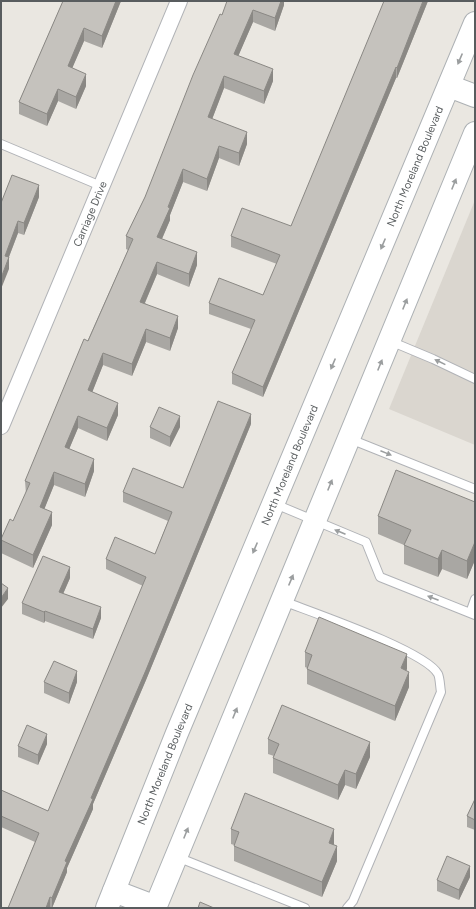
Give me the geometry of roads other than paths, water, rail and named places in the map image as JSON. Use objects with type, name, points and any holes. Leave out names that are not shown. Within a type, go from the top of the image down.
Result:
[{"type":"street","name":"Carriage Drive","points":[[1,426],[179,1]]},
{"type":"street","name":"North Moreland Boulevard","points":[[110,900],[178,733],[475,23]]},
{"type":"street","points":[[449,86],[475,96]]},
{"type":"street","points":[[110,900],[155,907],[475,133]]},
{"type":"lane","points":[[1,144],[101,186]]},
{"type":"lane","points":[[390,340],[475,379]]},
{"type":"lane","points":[[349,438],[475,489]]},
{"type":"lane","points":[[274,503],[366,542],[380,577],[472,614],[475,599]]},
{"type":"lane","points":[[282,600],[406,650],[428,663],[438,674],[441,692],[353,901],[347,908]]},
{"type":"lane","points":[[176,856],[305,908]]}]
